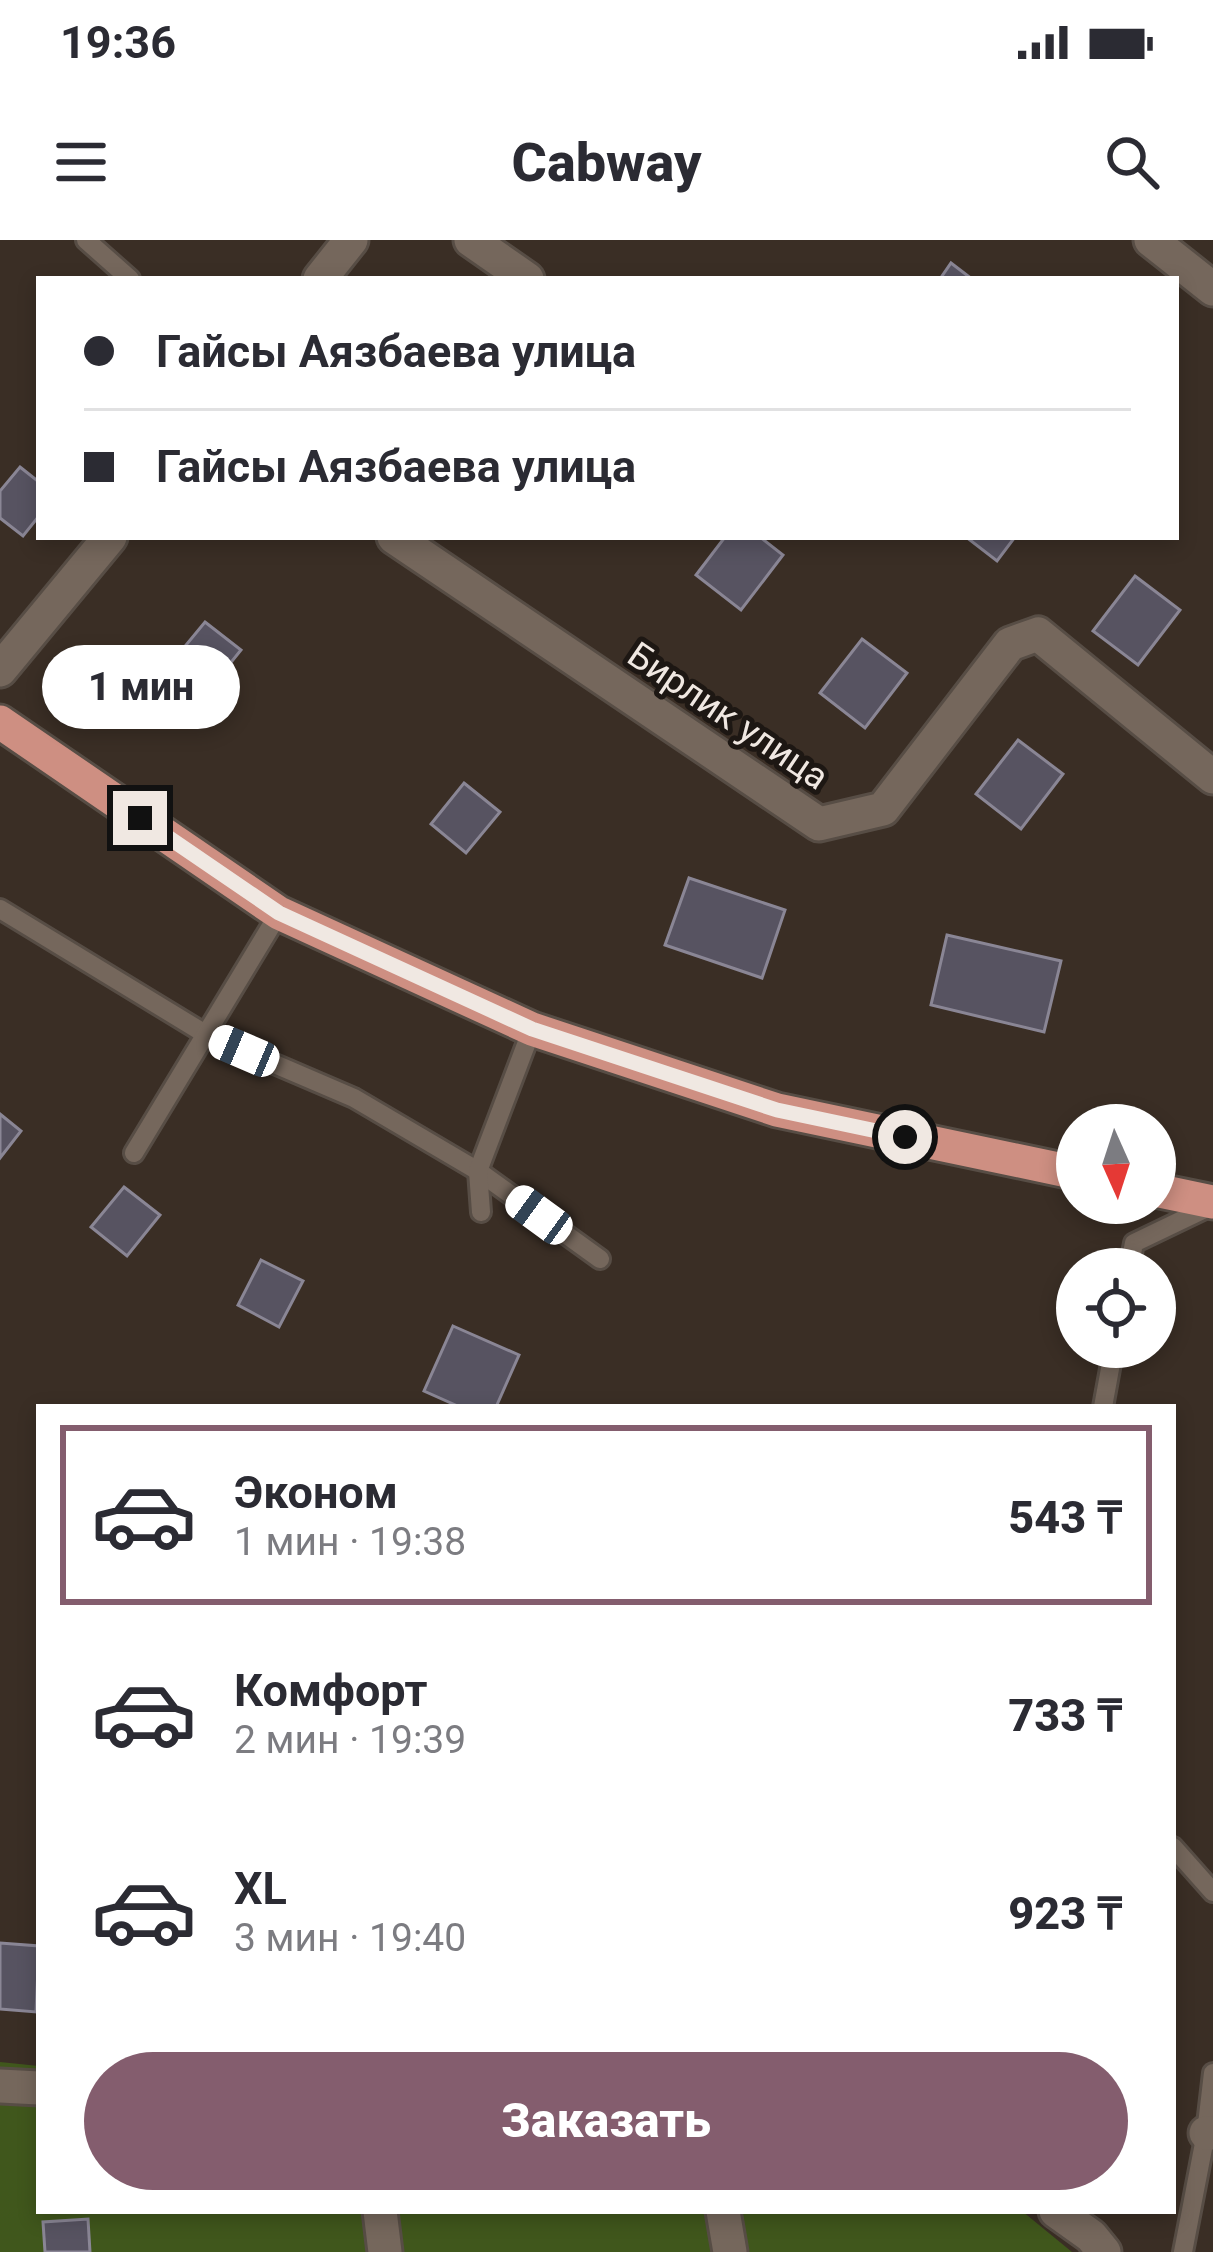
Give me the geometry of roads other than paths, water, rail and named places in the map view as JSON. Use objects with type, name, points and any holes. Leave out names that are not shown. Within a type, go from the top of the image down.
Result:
[{"type":"highway","points":[[0,722],[279,913],[532,1029],[777,1110],[1056,1169]]},
{"type":"highway","points":[[1176,1195],[1213,1203]]},
{"type":"street","points":[[322,276],[351,240]]},
{"type":"street","points":[[472,240],[523,276]]},
{"type":"street","points":[[1151,240],[1213,289]]},
{"type":"street","points":[[0,670],[108,540]]},
{"type":"street","name":"Бирлик улица","points":[[398,540],[819,824],[883,809],[1010,644],[1038,634],[1213,777]]},
{"type":"street","points":[[0,2086],[36,2088]]},
{"type":"street","points":[[380,2214],[386,2252]]},
{"type":"street","points":[[724,2214],[730,2252]]},
{"type":"street","points":[[1060,2214],[1104,2252]]},
{"type":"lane","points":[[86,240],[127,276]]},
{"type":"lane","points":[[0,909],[207,1035],[355,1098],[478,1171],[600,1259]]},
{"type":"lane","points":[[134,1154],[279,913]]},
{"type":"lane","points":[[481,1212],[478,1171],[532,1029]]},
{"type":"lane","points":[[1133,1248],[1213,1203]]},
{"type":"lane","points":[[1104,1404],[1110,1368]]},
{"type":"lane","points":[[1176,1850],[1213,1892]]},
{"type":"lane","points":[[1183,2252],[1210,2133],[1213,2073]]}]
